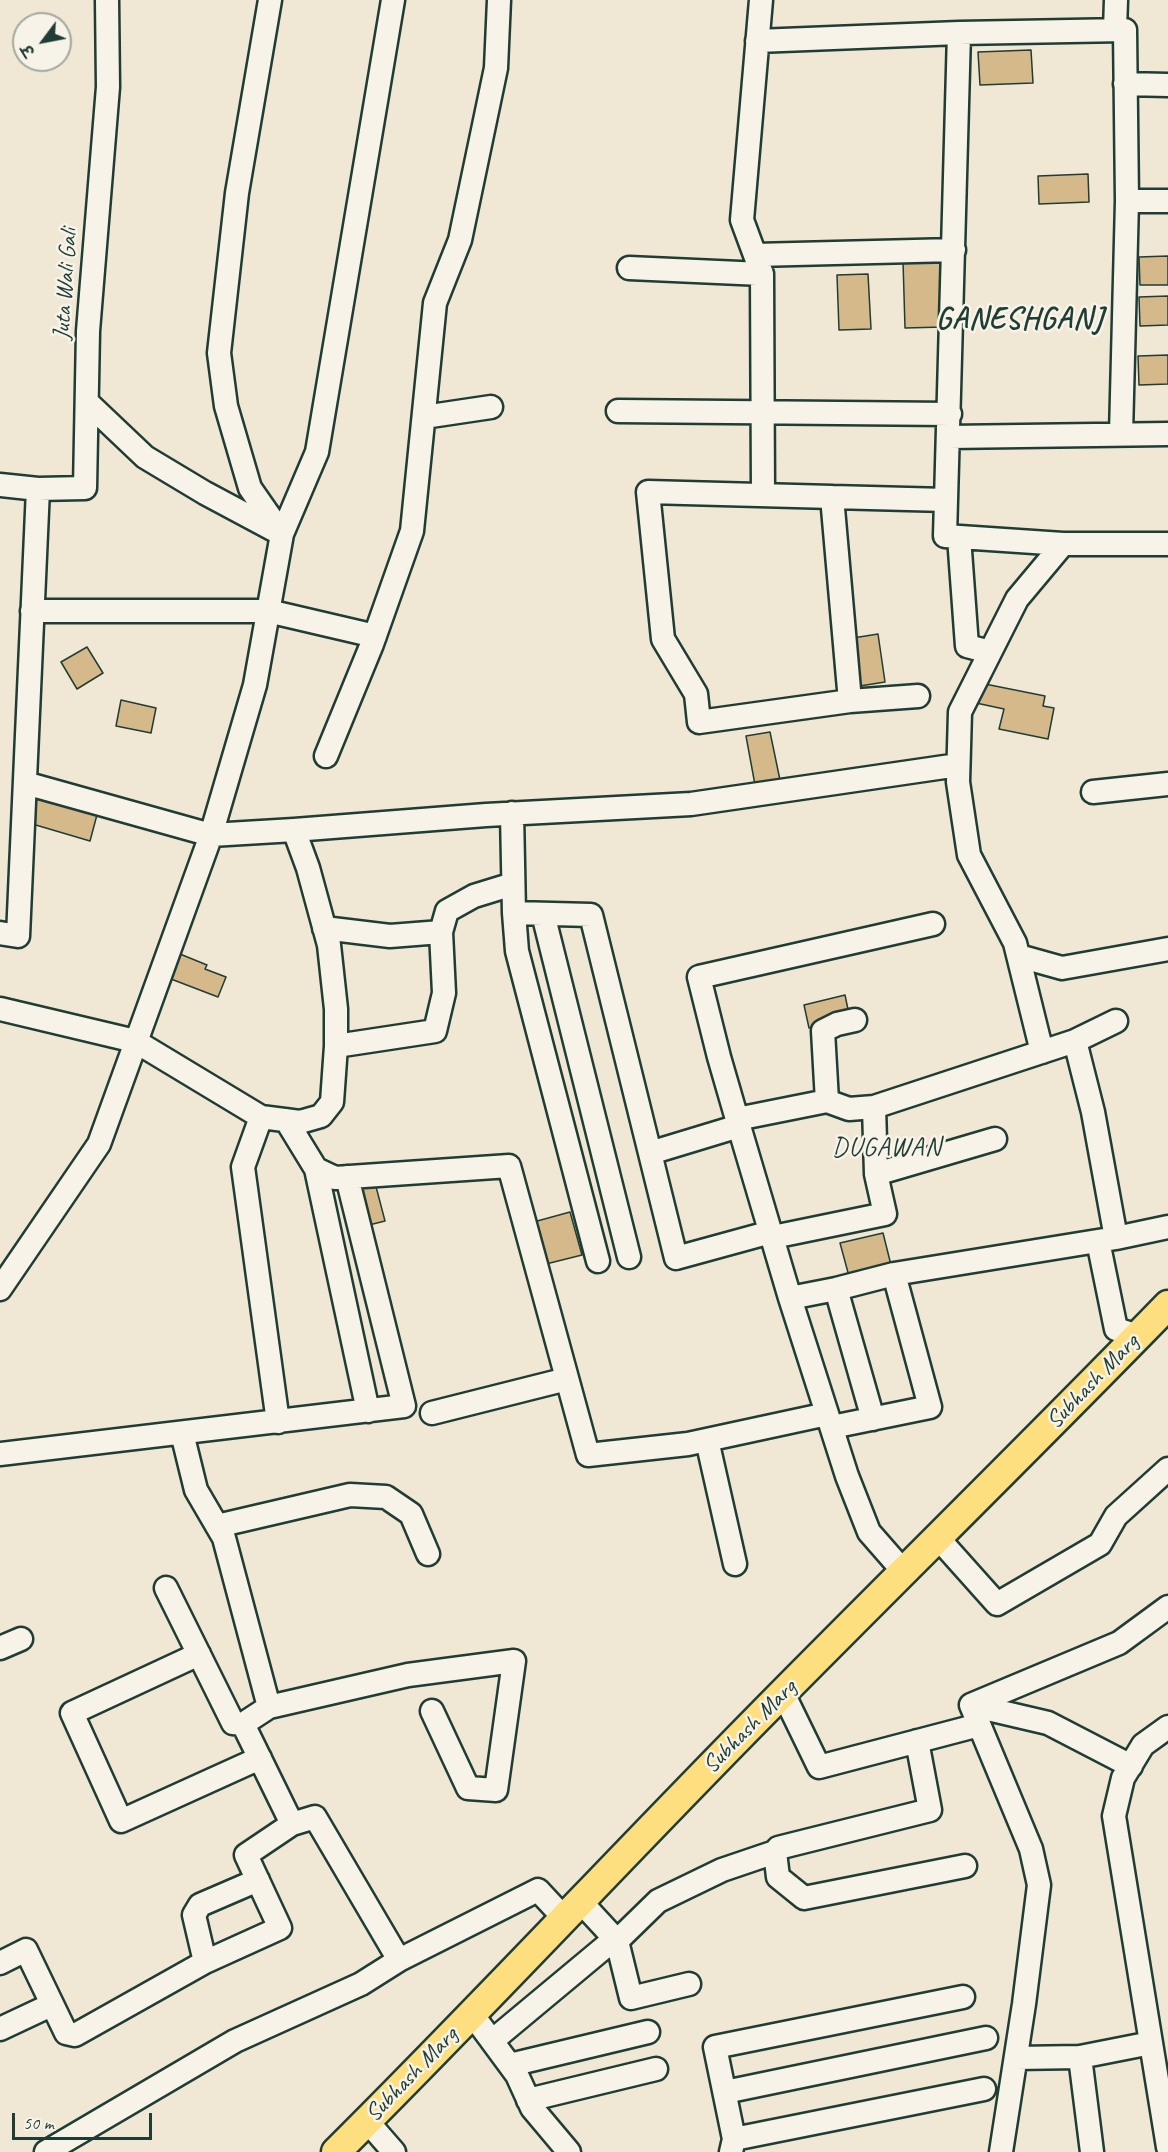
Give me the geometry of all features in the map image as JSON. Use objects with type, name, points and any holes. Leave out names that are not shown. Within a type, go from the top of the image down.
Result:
[{"type":"main road","name":"Subhash Marg","points":[[336,2152],[783,1693],[1168,1305]]},
{"type":"street","name":"Juta Wali Gali","points":[[0,485],[38,489],[85,488],[88,331],[108,87],[107,0]]},
{"type":"street","points":[[270,0],[237,193],[219,353],[226,406],[250,488],[282,534]]},
{"type":"street","points":[[0,1289],[99,1144],[212,835],[255,685],[282,534],[317,452],[393,0]]},
{"type":"street","points":[[326,756],[375,636],[412,531],[435,303],[460,240],[496,68],[499,0]]},
{"type":"street","points":[[760,0],[742,220],[759,264],[763,495]]},
{"type":"street","points":[[1115,30],[1116,0]]},
{"type":"street","points":[[756,41],[959,33],[1125,30],[1127,201],[1121,435]]},
{"type":"street","points":[[959,33],[945,536],[1063,544],[1168,544]]},
{"type":"street","points":[[1125,84],[1168,85]]},
{"type":"street","points":[[1127,201],[1168,201]]},
{"type":"street","points":[[629,268],[759,264],[954,250]]},
{"type":"street","points":[[87,402],[145,458],[282,534]]},
{"type":"street","points":[[424,417],[491,407]]},
{"type":"street","points":[[618,411],[950,414]]},
{"type":"street","points":[[949,437],[1168,434]]},
{"type":"street","points":[[0,933],[18,936],[38,489]]},
{"type":"street","points":[[918,696],[850,701],[699,722],[696,694],[663,639],[648,492],[946,500]]},
{"type":"street","points":[[832,497],[850,701]]},
{"type":"street","points":[[959,537],[967,646],[990,652]]},
{"type":"street","points":[[1042,1052],[1015,943],[969,855],[958,783],[960,712],[1017,599],[1063,544]]},
{"type":"street","points":[[32,611],[268,611],[375,636]]},
{"type":"street","points":[[25,783],[212,835],[294,831],[512,813],[692,804],[958,765]]},
{"type":"street","points":[[1093,792],[1168,784]]},
{"type":"street","points":[[512,813],[517,951],[598,1261]]},
{"type":"street","points":[[0,1009],[135,1041],[261,1117],[300,1122],[321,1116],[332,1102],[336,1046],[329,945],[308,868],[294,831]]},
{"type":"street","points":[[336,1046],[435,1031],[444,993],[441,932],[447,911],[474,896],[513,884]]},
{"type":"street","points":[[514,913],[591,915],[676,1258],[772,1235],[885,1214],[876,1174],[874,1107]]},
{"type":"street","points":[[543,914],[629,1257]]},
{"type":"street","points":[[904,1572],[869,1532],[847,1476],[790,1298],[719,1057],[699,977],[933,924]]},
{"type":"street","points":[[324,928],[390,936],[441,932]]},
{"type":"street","points":[[1018,956],[1062,968],[1168,949]]},
{"type":"street","points":[[828,1101],[823,1031],[837,1024],[855,1020]]},
{"type":"street","points":[[650,1153],[738,1122],[828,1101],[849,1109],[874,1107],[1075,1041],[1116,1021]]},
{"type":"street","points":[[1075,1041],[1093,1112],[1116,1329],[1138,1336]]},
{"type":"street","points":[[261,1117],[243,1167],[279,1422]]},
{"type":"street","points":[[286,1120],[316,1168],[368,1411]]},
{"type":"street","points":[[876,1174],[995,1139]]},
{"type":"street","points":[[316,1168],[335,1178],[509,1166],[588,1455],[830,1421],[873,1419],[930,1407],[894,1274]]},
{"type":"street","points":[[0,1454],[404,1406],[347,1177]]},
{"type":"street","points":[[790,1298],[894,1274],[1107,1240],[1168,1227]]},
{"type":"street","points":[[836,1289],[873,1419]]},
{"type":"street","points":[[432,1413],[567,1379]]},
{"type":"street","points":[[182,1433],[196,1490],[224,1538],[269,1707]]},
{"type":"street","points":[[707,1440],[735,1564]]},
{"type":"street","points":[[938,1538],[997,1604],[1100,1544],[1116,1516],[1168,1470]]},
{"type":"street","points":[[217,1526],[350,1495],[386,1497],[411,1514],[428,1554]]},
{"type":"street","points":[[166,1588],[233,1723],[243,1724],[269,1707],[408,1675],[514,1661],[496,1790],[468,1788],[432,1711]]},
{"type":"street","points":[[783,1693],[819,1767],[917,1742],[1119,1643],[1168,1607]]},
{"type":"street","points":[[0,1648],[21,1639]]},
{"type":"street","points":[[199,1654],[72,1713],[121,1821],[260,1758]]},
{"type":"street","points":[[975,1715],[1048,1723],[1131,1766]]},
{"type":"street","points":[[975,1715],[1031,1849],[1039,1885],[1001,2152]]},
{"type":"street","points":[[243,1724],[292,1824]]},
{"type":"street","points":[[1168,1727],[1143,1745],[1123,1778],[1114,1816],[1168,2147]]},
{"type":"street","points":[[492,2041],[606,1946],[617,1941],[658,1901],[722,1870],[775,1852],[778,1848],[930,1810],[917,1742]]},
{"type":"street","points":[[0,1962],[26,1950],[66,2033],[75,2035],[205,1962],[279,1928],[246,1855],[292,1824],[315,1817],[399,1960]]},
{"type":"street","points":[[775,1852],[778,1877],[804,1898],[965,1866]]},
{"type":"street","points":[[205,1962],[194,1915],[200,1905],[258,1880]]},
{"type":"street","points":[[46,2152],[235,2041],[361,1984],[399,1960],[538,1890],[572,1909],[617,1941],[631,1998],[689,1983]]},
{"type":"street","points":[[963,1996],[716,2048],[733,2146],[984,2089]]},
{"type":"street","points":[[0,2029],[51,2005]]},
{"type":"street","points":[[472,2014],[517,2075],[532,2108],[569,2152]]},
{"type":"street","points":[[510,2065],[648,2032]]},
{"type":"street","points":[[724,2092],[986,2038]]},
{"type":"street","points":[[1016,2058],[1080,2056],[1151,2043]]},
{"type":"street","points":[[1080,2056],[1092,2152]]},
{"type":"street","points":[[528,2100],[656,2069]]},
{"type":"street","points":[[367,2121],[394,2152]]},
{"type":"building","points":[[1031,50],[1033,83],[980,85],[978,52]]},
{"type":"building","points":[[1088,174],[1089,202],[1039,204],[1038,176]]},
{"type":"building","points":[[1168,256],[1168,285],[1140,285],[1139,257]]},
{"type":"building","points":[[941,260],[943,327],[905,328],[903,261]]},
{"type":"building","points":[[868,274],[871,329],[839,330],[837,275]]},
{"type":"building","points":[[1168,296],[1168,325],[1140,326],[1139,297]]},
{"type":"building","points":[[1168,355],[1168,384],[1139,385],[1138,356]]},
{"type":"building","points":[[878,634],[885,682],[860,686],[853,638]]},
{"type":"building","points":[[87,647],[103,673],[77,689],[61,662]]},
{"type":"building","points":[[980,683],[1045,696],[1043,706],[1054,708],[1048,739],[999,729],[1004,709],[976,703]]},
{"type":"building","points":[[121,700],[156,708],[151,733],[116,726]]},
{"type":"building","points":[[770,732],[780,780],[755,785],[746,736]]},
{"type":"building","points":[[37,793],[98,811],[90,841],[29,823]]},
{"type":"building","points":[[180,954],[207,965],[205,969],[226,977],[218,997],[171,979]]},
{"type":"building","points":[[845,995],[850,1019],[809,1028],[804,1005]]},
{"type":"building","points":[[374,1179],[385,1221],[365,1226],[354,1185]]},
{"type":"building","points":[[570,1212],[582,1255],[542,1265],[530,1223]]},
{"type":"building","points":[[883,1233],[892,1269],[850,1280],[840,1243]]},
{"type":"district","name":"GANESHGANJ","points":[[1020,320]]},
{"type":"district","name":"DUGAWAN","points":[[887,1148]]}]
